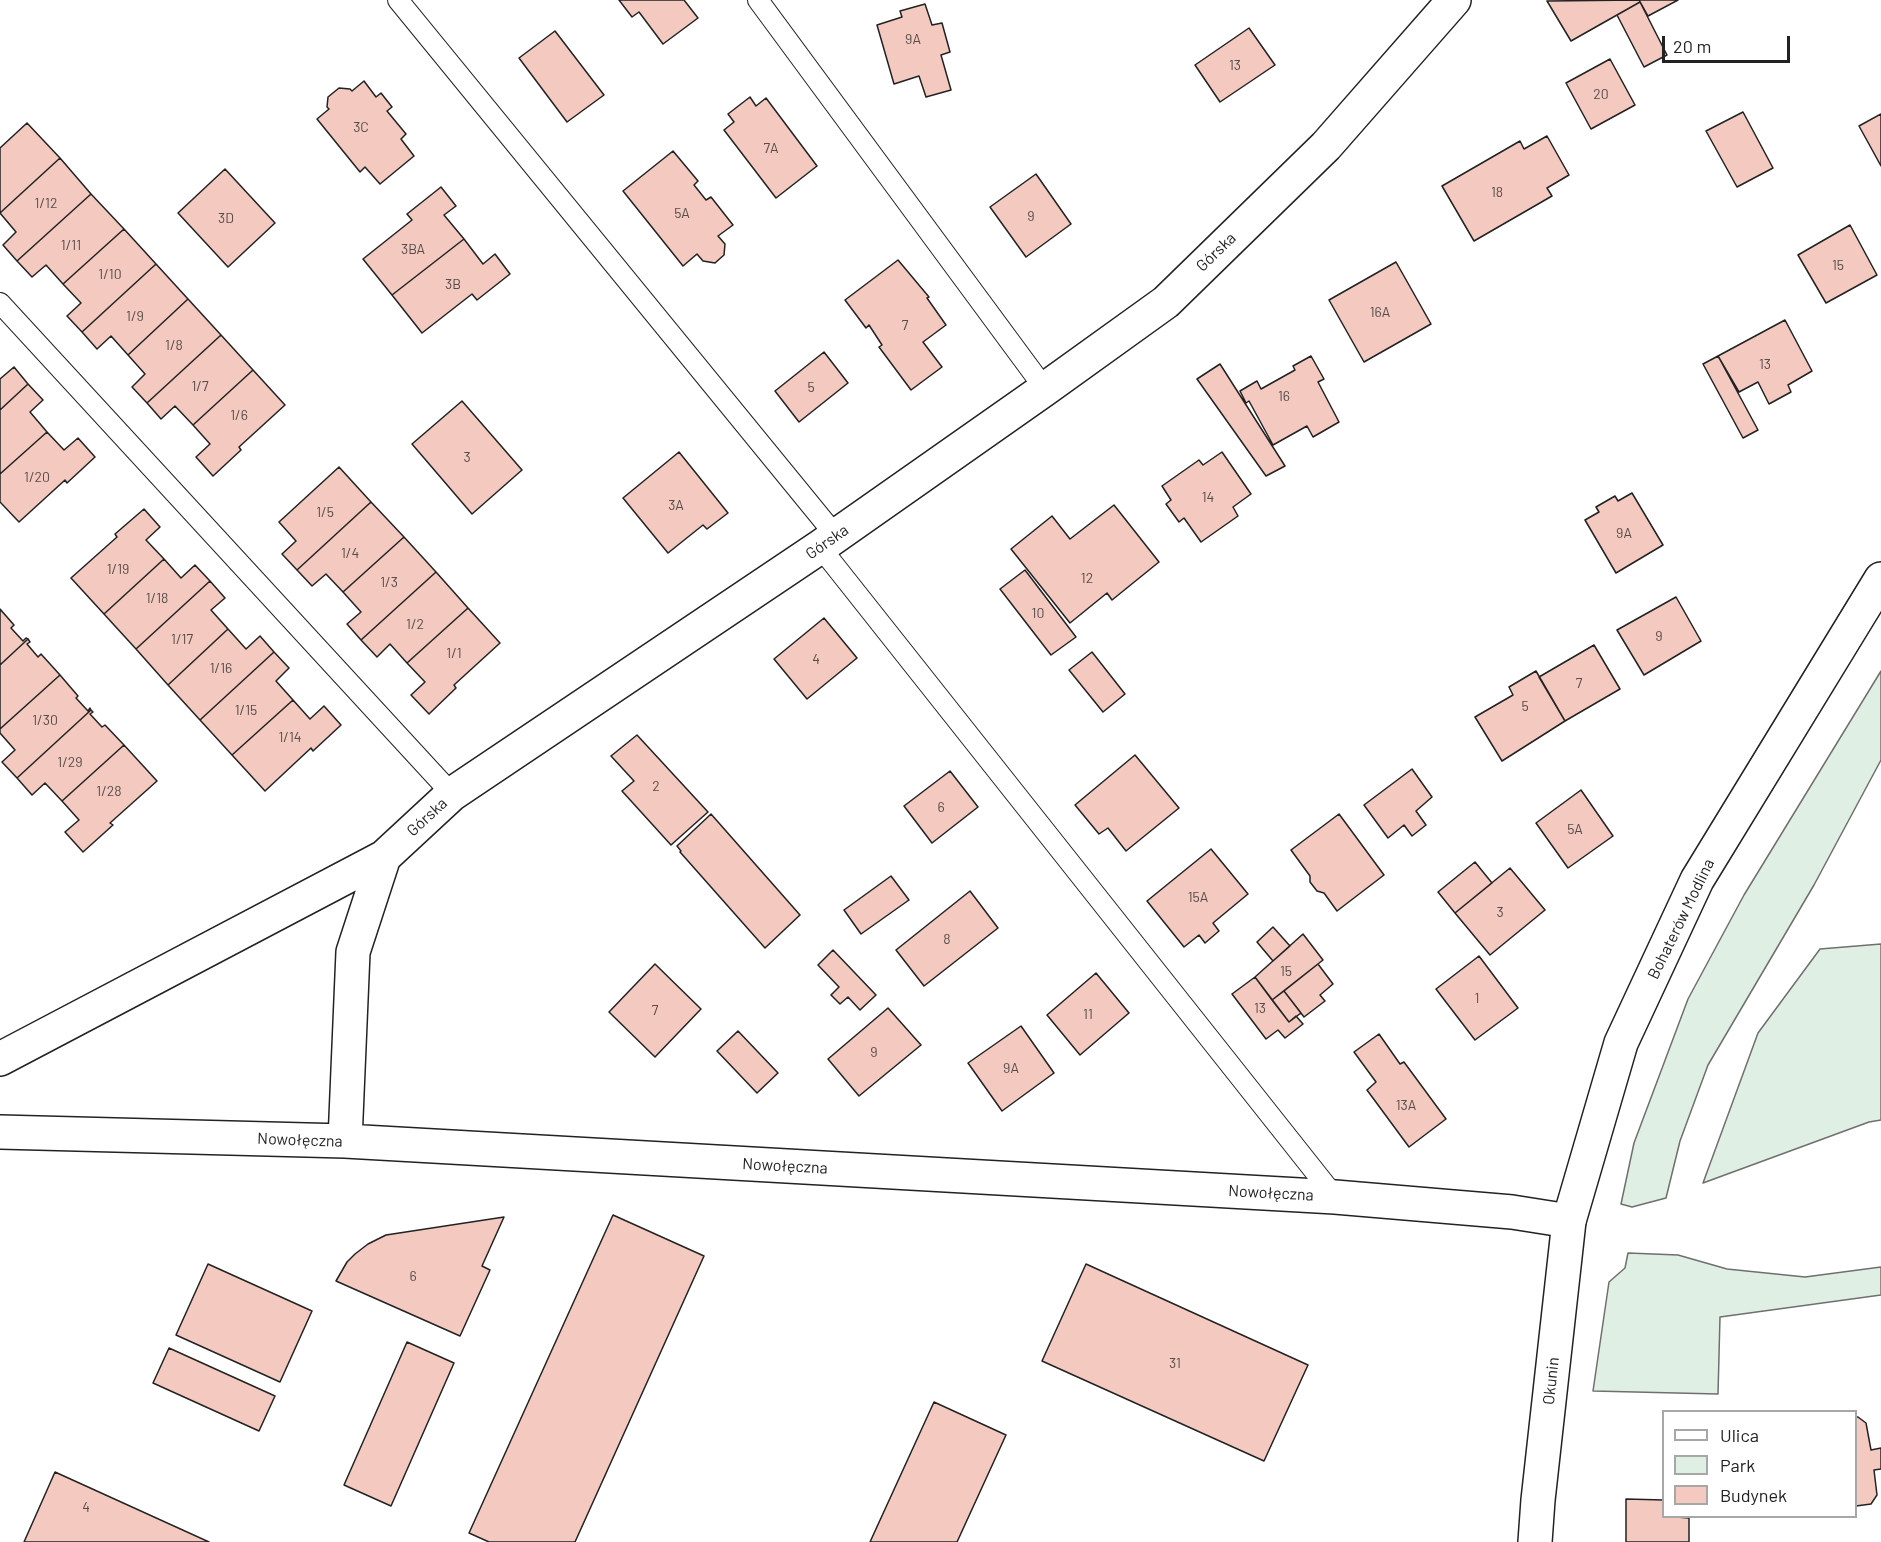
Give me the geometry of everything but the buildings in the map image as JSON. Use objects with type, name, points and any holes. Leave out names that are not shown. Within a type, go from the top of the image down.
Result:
[{"type":"street","name":"Górska","points":[[345,1141],[353,952],[384,857],[452,794],[828,541],[1166,302],[1326,146],[1454,0]]},
{"type":"street","name":"Bohaterów Modlina","points":[[1569,1221],[1621,1043],[1697,880],[1881,579]]},
{"type":"street","points":[[0,1059],[384,857]]},
{"type":"street","name":"Nowołęczna","points":[[0,1132],[345,1141],[1335,1197],[1512,1212],[1569,1221]]},
{"type":"street","name":"Okunin","points":[[1535,1542],[1569,1221]]},
{"type":"lane","points":[[398,0],[828,541],[1335,1197]]},
{"type":"lane","points":[[758,0],[1046,389]]},
{"type":"lane","points":[[0,303],[452,794]]},
{"type":"green space","points":[[1881,671],[1881,760],[1814,885],[1708,1065],[1680,1141],[1666,1198],[1632,1207],[1621,1204],[1634,1143],[1688,999],[1744,895]]},
{"type":"green space","points":[[1881,944],[1881,1120],[1869,1122],[1703,1183],[1758,1033],[1820,949]]},
{"type":"green space","points":[[1628,1253],[1678,1255],[1727,1269],[1805,1277],[1881,1267],[1881,1295],[1720,1317],[1718,1394],[1593,1391],[1609,1282],[1625,1268]]}]
